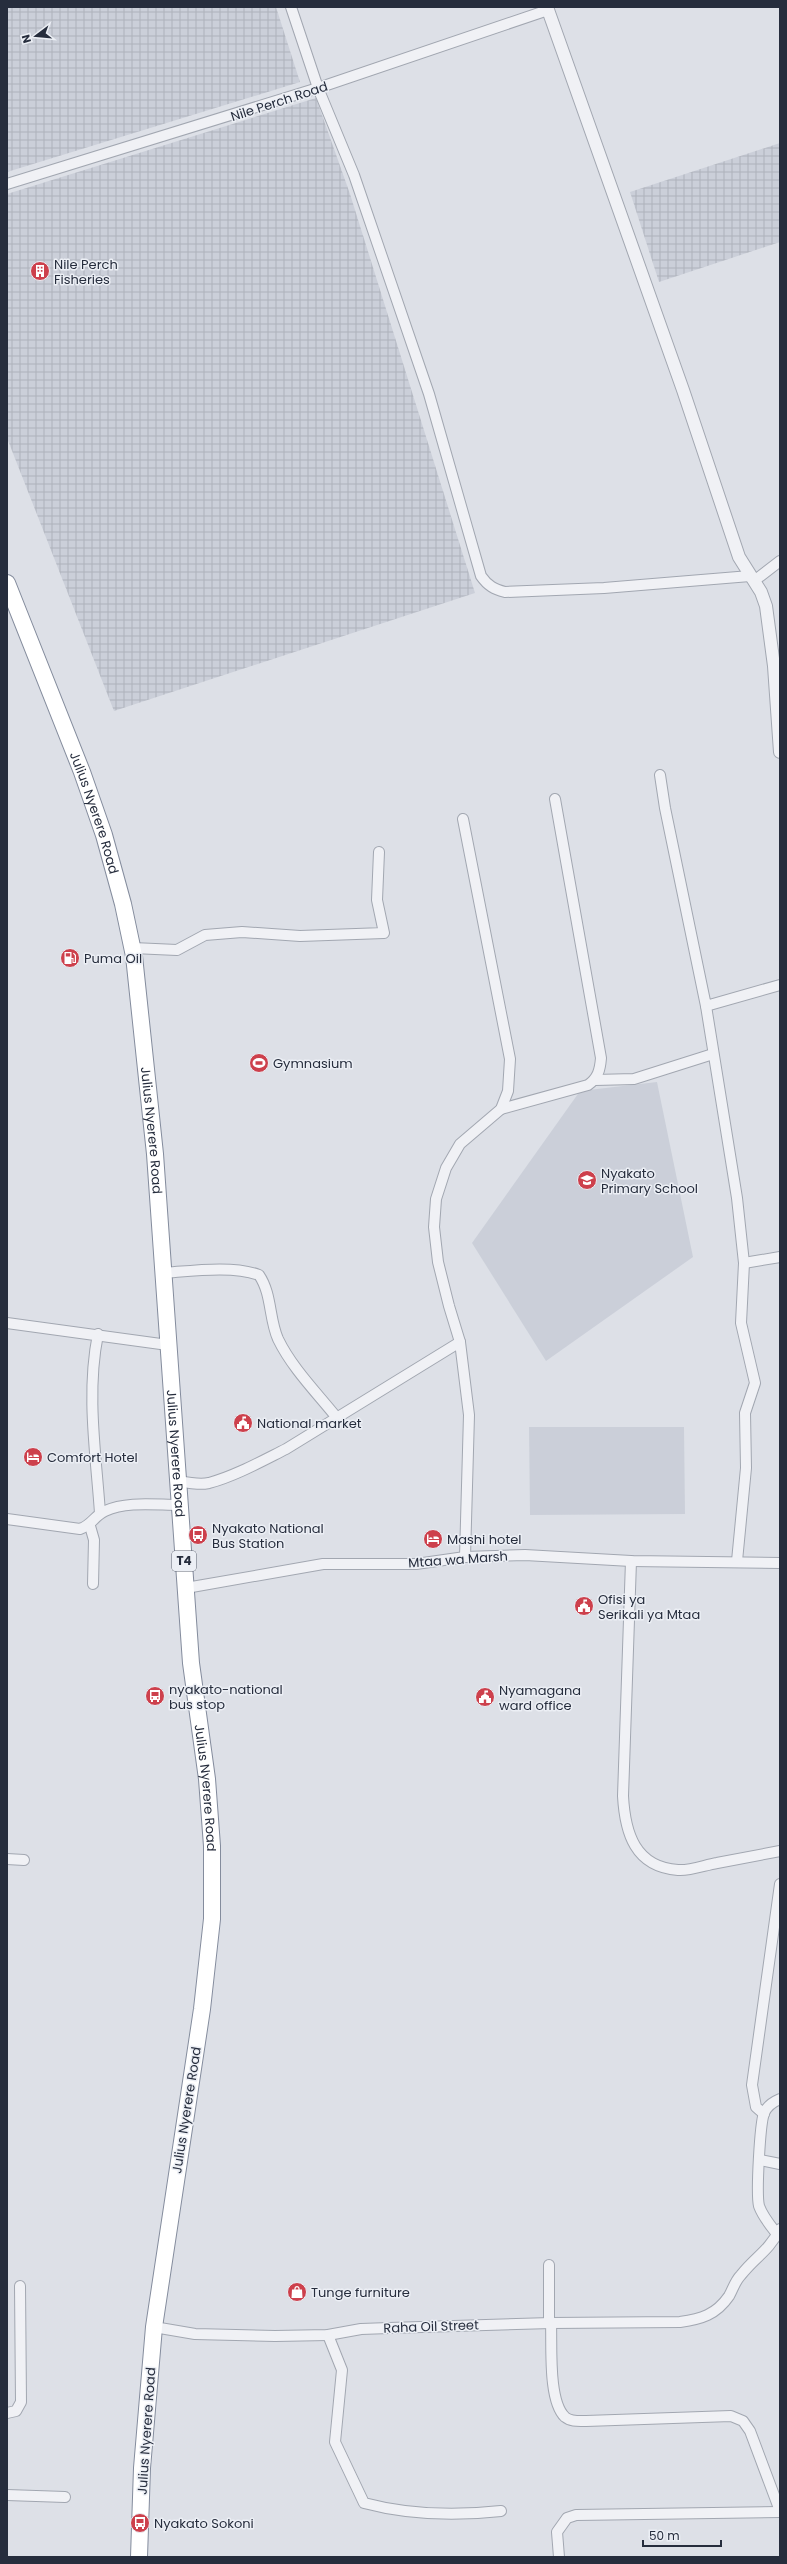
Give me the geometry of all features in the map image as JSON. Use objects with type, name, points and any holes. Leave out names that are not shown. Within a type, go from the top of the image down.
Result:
[{"type":"highway","name":"Julius Nyerere Road","points":[[7,583],[76,757],[99,821],[123,904],[132,948],[147,1062],[191,1663],[207,1779],[212,1846],[212,1919],[202,2009],[154,2327],[142,2468],[139,2557]]},
{"type":"street","points":[[292,7],[318,88],[354,175],[428,394],[481,576],[486,583],[493,588],[505,592],[604,588],[752,578],[780,561]]},
{"type":"street","points":[[547,8],[683,390],[740,557],[766,606],[774,666],[780,752]]},
{"type":"street","name":"Nile Perch Road","points":[[7,184],[318,88],[547,8]]},
{"type":"street","points":[[660,775],[664,808],[706,1006],[737,1198],[744,1263],[741,1323],[755,1383],[746,1413],[746,1468],[738,1561]]},
{"type":"street","points":[[555,799],[601,1058],[600,1070],[595,1080]]},
{"type":"street","points":[[463,819],[510,1059],[508,1091],[501,1109]]},
{"type":"street","points":[[132,948],[150,947],[177,950],[205,935],[242,932],[300,936],[384,933],[377,900],[379,852]]},
{"type":"street","points":[[706,1006],[780,985]]},
{"type":"street","points":[[465,1557],[470,1441],[460,1342],[438,1262],[434,1227],[436,1198],[446,1168],[460,1144],[501,1109],[588,1084],[595,1080],[634,1079],[713,1054]]},
{"type":"street","points":[[744,1263],[780,1257]]},
{"type":"street","points":[[163,1273],[219,1271],[250,1272],[259,1275],[266,1291],[278,1338],[287,1355],[337,1418]]},
{"type":"street","points":[[7,1323],[98,1334],[168,1345]]},
{"type":"street","points":[[98,1334],[92,1363],[91,1387],[100,1513]]},
{"type":"street","points":[[178,1481],[195,1484],[209,1483],[286,1449],[460,1342]]},
{"type":"street","points":[[7,1519],[67,1529],[80,1529],[90,1526],[100,1513],[120,1506],[179,1505]]},
{"type":"street","points":[[90,1526],[94,1540],[92,1584]]},
{"type":"street","name":"Mtaa wa Marsh","points":[[186,1588],[323,1564],[416,1564],[465,1557],[525,1555],[631,1561],[738,1561],[780,1563]]},
{"type":"street","points":[[631,1561],[623,1796],[624,1821],[631,1841],[642,1855],[657,1867],[679,1870],[780,1851]]},
{"type":"street","points":[[7,1859],[24,1860]]},
{"type":"street","points":[[764,2114],[756,2107],[752,2085],[780,1884]]},
{"type":"street","points":[[779,2232],[762,2214],[759,2204],[757,2170],[760,2160],[764,2114],[773,2102],[780,2100]]},
{"type":"street","points":[[760,2160],[780,2164]]},
{"type":"street","name":"Raha Oil Street","points":[[154,2327],[195,2334],[328,2335],[361,2329],[550,2323],[680,2322],[708,2316],[723,2304],[741,2275],[767,2251],[779,2232]]},
{"type":"street","points":[[549,2265],[550,2323],[555,2391],[558,2408],[566,2418],[573,2421],[586,2421],[731,2416],[743,2421],[750,2431],[780,2511],[576,2515],[567,2518],[557,2532],[559,2557]]},
{"type":"street","points":[[7,2413],[16,2411],[21,2402],[20,2286]]},
{"type":"street","points":[[328,2335],[342,2370],[335,2442],[364,2503],[419,2513],[470,2515],[501,2511]]},
{"type":"street","points":[[7,2495],[65,2497]]},
{"type":"shaded area","points":[[7,7],[276,7],[300,82],[7,172]]},
{"type":"shaded area","points":[[316,98],[350,194],[475,593],[114,711],[7,438],[7,194]]},
{"type":"shaded area","points":[[780,143],[780,242],[659,282],[630,192]]},
{"type":"shaded area","points":[[657,1082],[693,1257],[546,1361],[472,1243],[580,1091]]},
{"type":"shaded area","points":[[529,1427],[684,1427],[685,1514],[530,1515]]},
{"type":"place","name":"Nile Perch Fisheries","points":[[40,271]]},
{"type":"place","name":"Puma Oil","points":[[70,958]]},
{"type":"place","name":"Gymnasium","points":[[259,1063]]},
{"type":"place","name":"Nyakato Primary School","points":[[587,1180]]},
{"type":"place","name":"National market","points":[[243,1423]]},
{"type":"place","name":"Comfort Hotel","points":[[33,1457]]},
{"type":"place","name":"Nyakato National Bus Station","points":[[198,1535]]},
{"type":"place","name":"Mashi hotel","points":[[433,1539]]},
{"type":"place","name":"Ofisi ya Serikali ya Mtaa","points":[[584,1606]]},
{"type":"place","name":"nyakato-national bus stop","points":[[155,1696]]},
{"type":"place","name":"Nyamagana ward office","points":[[485,1697]]},
{"type":"place","name":"Tunge furniture","points":[[297,2292]]},
{"type":"place","name":"Nyakato Sokoni","points":[[140,2523]]}]
